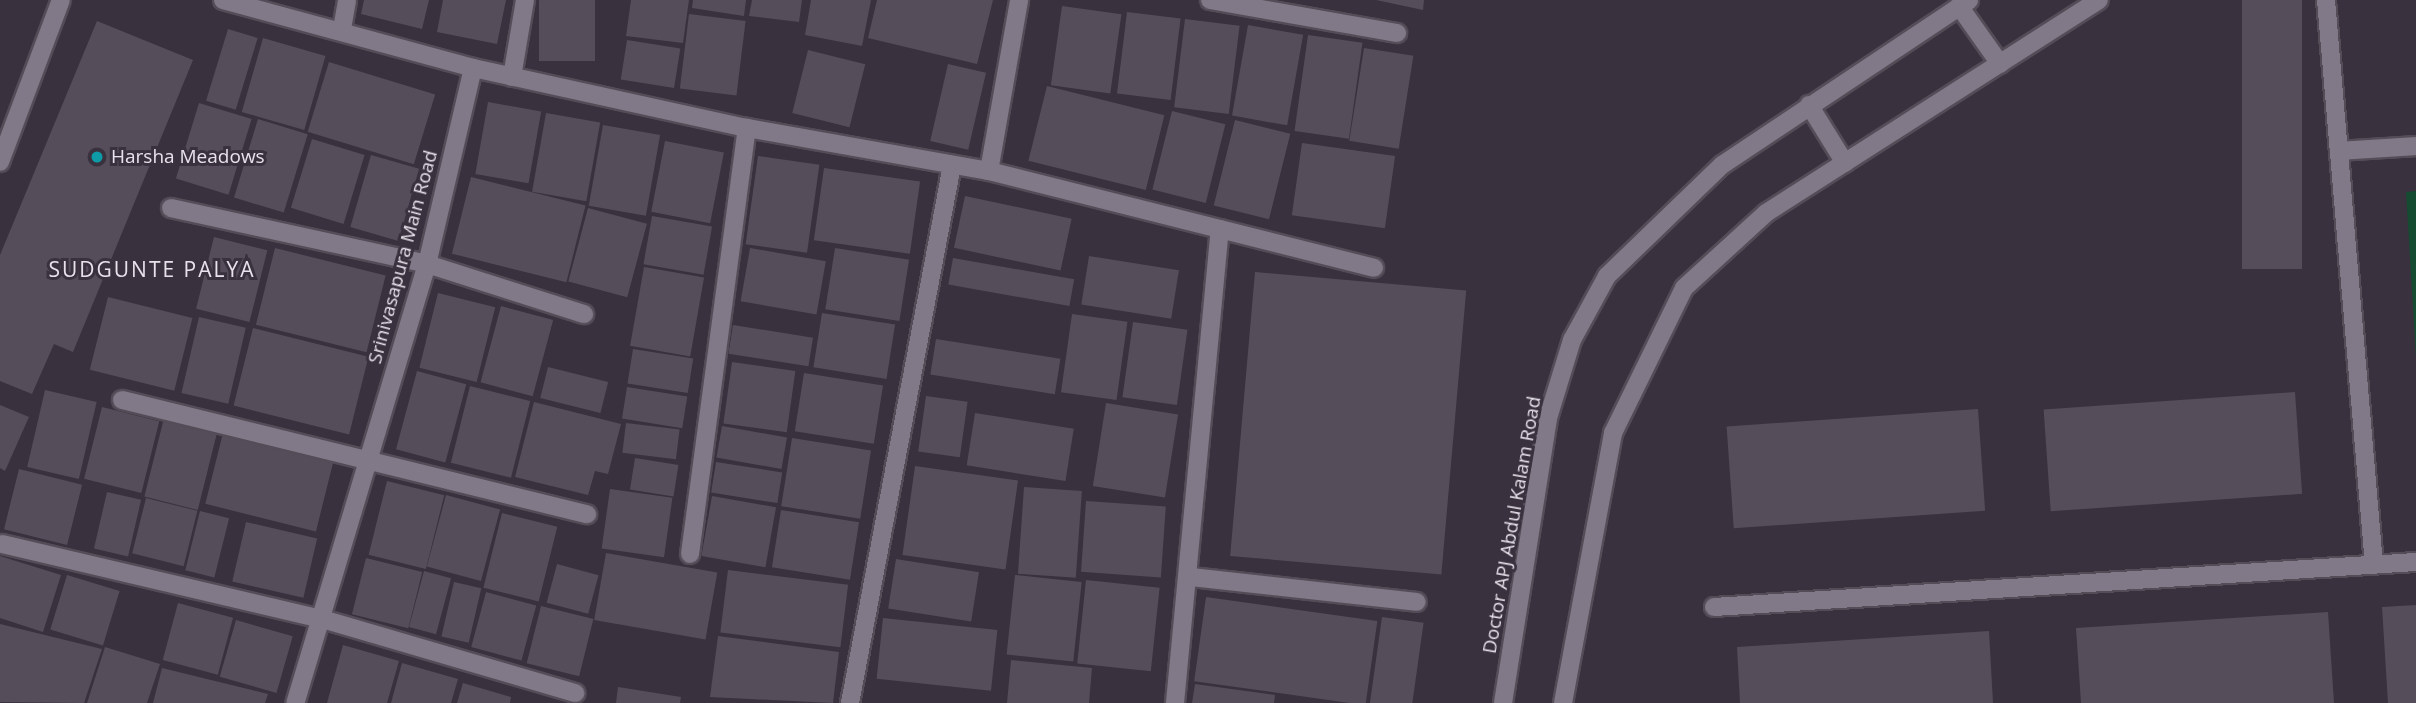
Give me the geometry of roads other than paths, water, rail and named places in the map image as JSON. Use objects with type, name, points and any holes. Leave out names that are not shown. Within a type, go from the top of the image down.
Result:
[{"type":"street","points":[[0,162],[61,0]]},
{"type":"street","points":[[223,0],[342,29],[473,68],[747,128],[989,171],[1374,268]]},
{"type":"street","points":[[342,29],[347,0]]},
{"type":"street","points":[[512,77],[525,0]]},
{"type":"street","points":[[989,171],[1019,0]]},
{"type":"street","points":[[1210,0],[1396,33]]},
{"type":"street","points":[[1563,703],[1613,433],[1643,365],[1684,288],[1766,214],[2099,0]]},
{"type":"street","points":[[2326,0],[2374,565]]},
{"type":"street","points":[[1964,3],[2000,64]]},
{"type":"street","name":"Doctor APJ Abdul Kalam Road","points":[[1503,703],[1548,418],[1572,340],[1607,276],[1721,166],[1964,3]]},
{"type":"street","name":"Srinivasapura Main Road","points":[[295,703],[427,264],[473,68]]},
{"type":"street","points":[[1809,105],[1845,163]]},
{"type":"street","points":[[690,554],[747,128]]},
{"type":"street","points":[[2339,151],[2416,146]]},
{"type":"street","points":[[850,703],[952,165]]},
{"type":"street","points":[[171,208],[427,264],[584,314]]},
{"type":"street","points":[[1175,703],[1191,577],[1220,229]]},
{"type":"street","points":[[122,400],[368,458],[587,514]]},
{"type":"street","points":[[2,544],[322,619],[575,693]]},
{"type":"street","points":[[1714,607],[2416,562]]},
{"type":"street","points":[[1191,577],[1416,601]]},
{"type":"place","name":"Harsha Meadows","points":[[97,157]]},
{"type":"district","name":"SUDGUNTE PALYA","points":[[152,269]]}]
